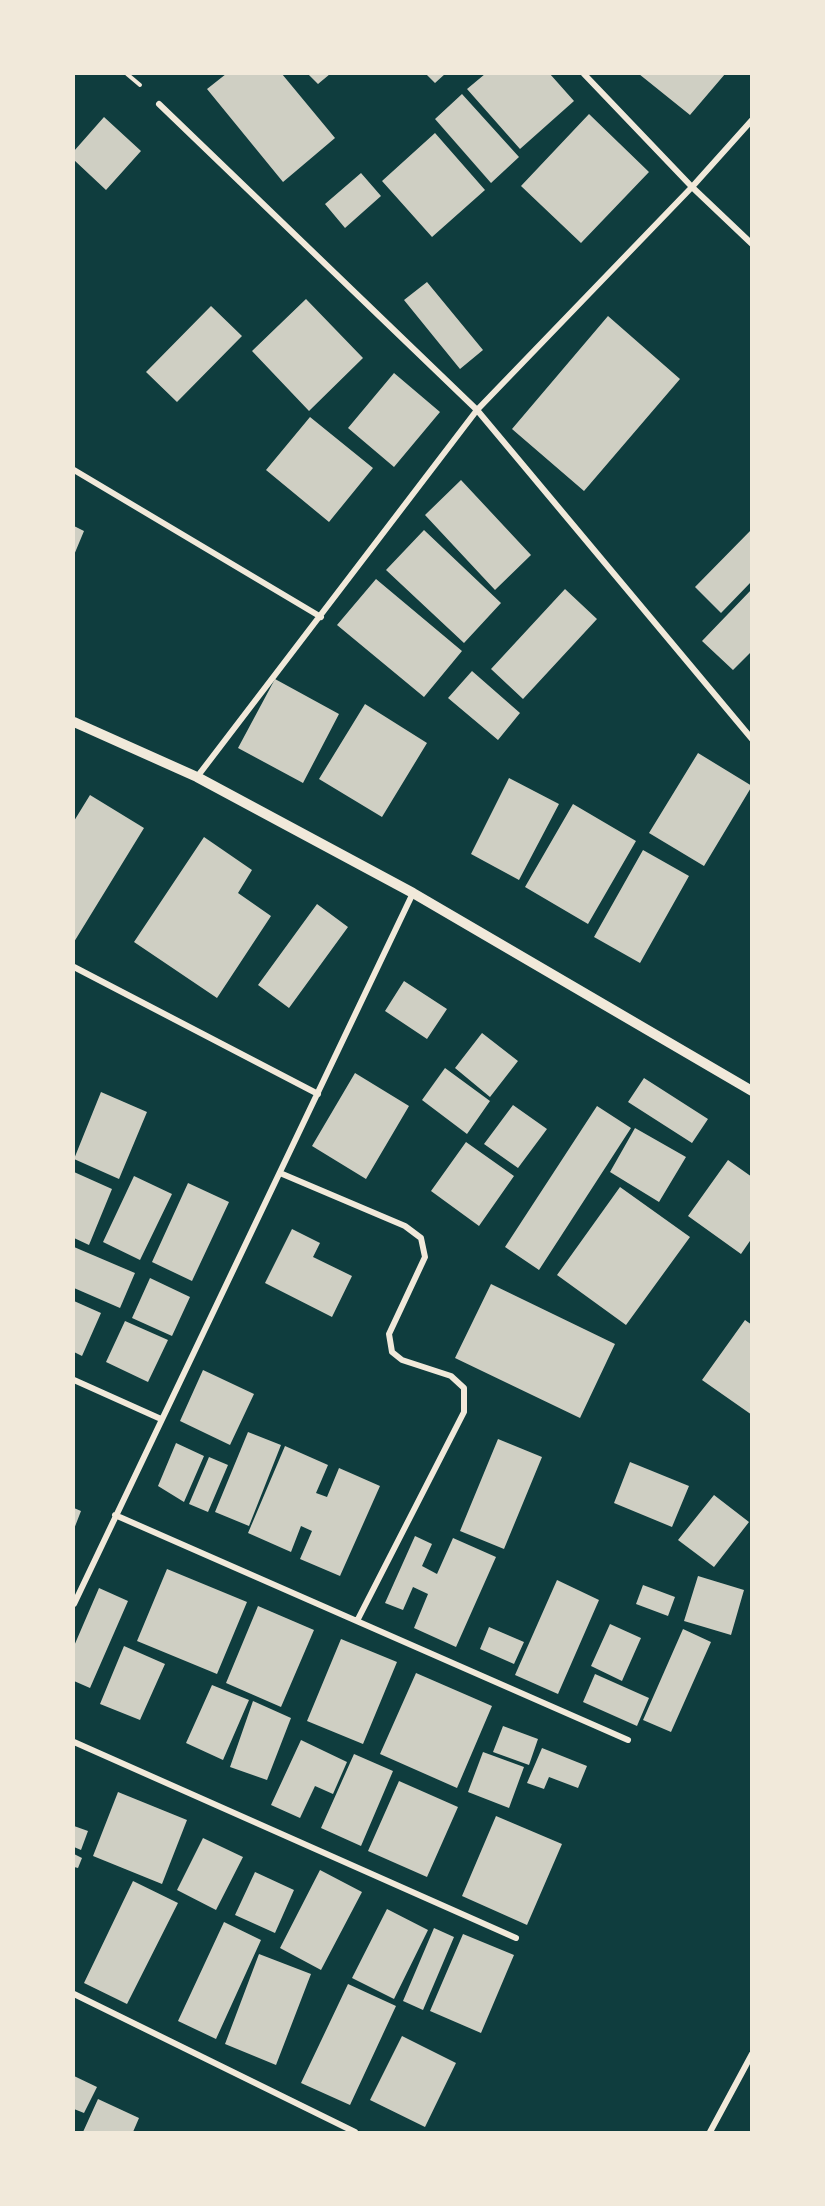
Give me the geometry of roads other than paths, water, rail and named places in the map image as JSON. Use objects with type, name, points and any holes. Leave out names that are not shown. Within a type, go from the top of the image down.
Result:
[{"type":"street","points":[[585,74],[692,187],[752,244]]},
{"type":"street","points":[[159,104],[477,410],[752,739]]},
{"type":"street","points":[[197,777],[477,410],[692,187],[752,120]]},
{"type":"street","points":[[74,470],[321,617]]},
{"type":"street","points":[[74,722],[197,777],[413,893],[752,1091]]},
{"type":"street","points":[[74,1604],[413,893]]},
{"type":"street","points":[[74,967],[318,1094]]},
{"type":"street","points":[[280,1173],[405,1226],[421,1238],[425,1257],[389,1334],[392,1352],[402,1360],[451,1376],[465,1388],[464,1412],[357,1622]]},
{"type":"street","points":[[74,1380],[161,1419]]},
{"type":"street","points":[[115,1515],[628,1740]]},
{"type":"street","points":[[74,1742],[516,1938]]},
{"type":"street","points":[[74,1994],[356,2133]]},
{"type":"street","points":[[710,2133],[752,2054]]}]
